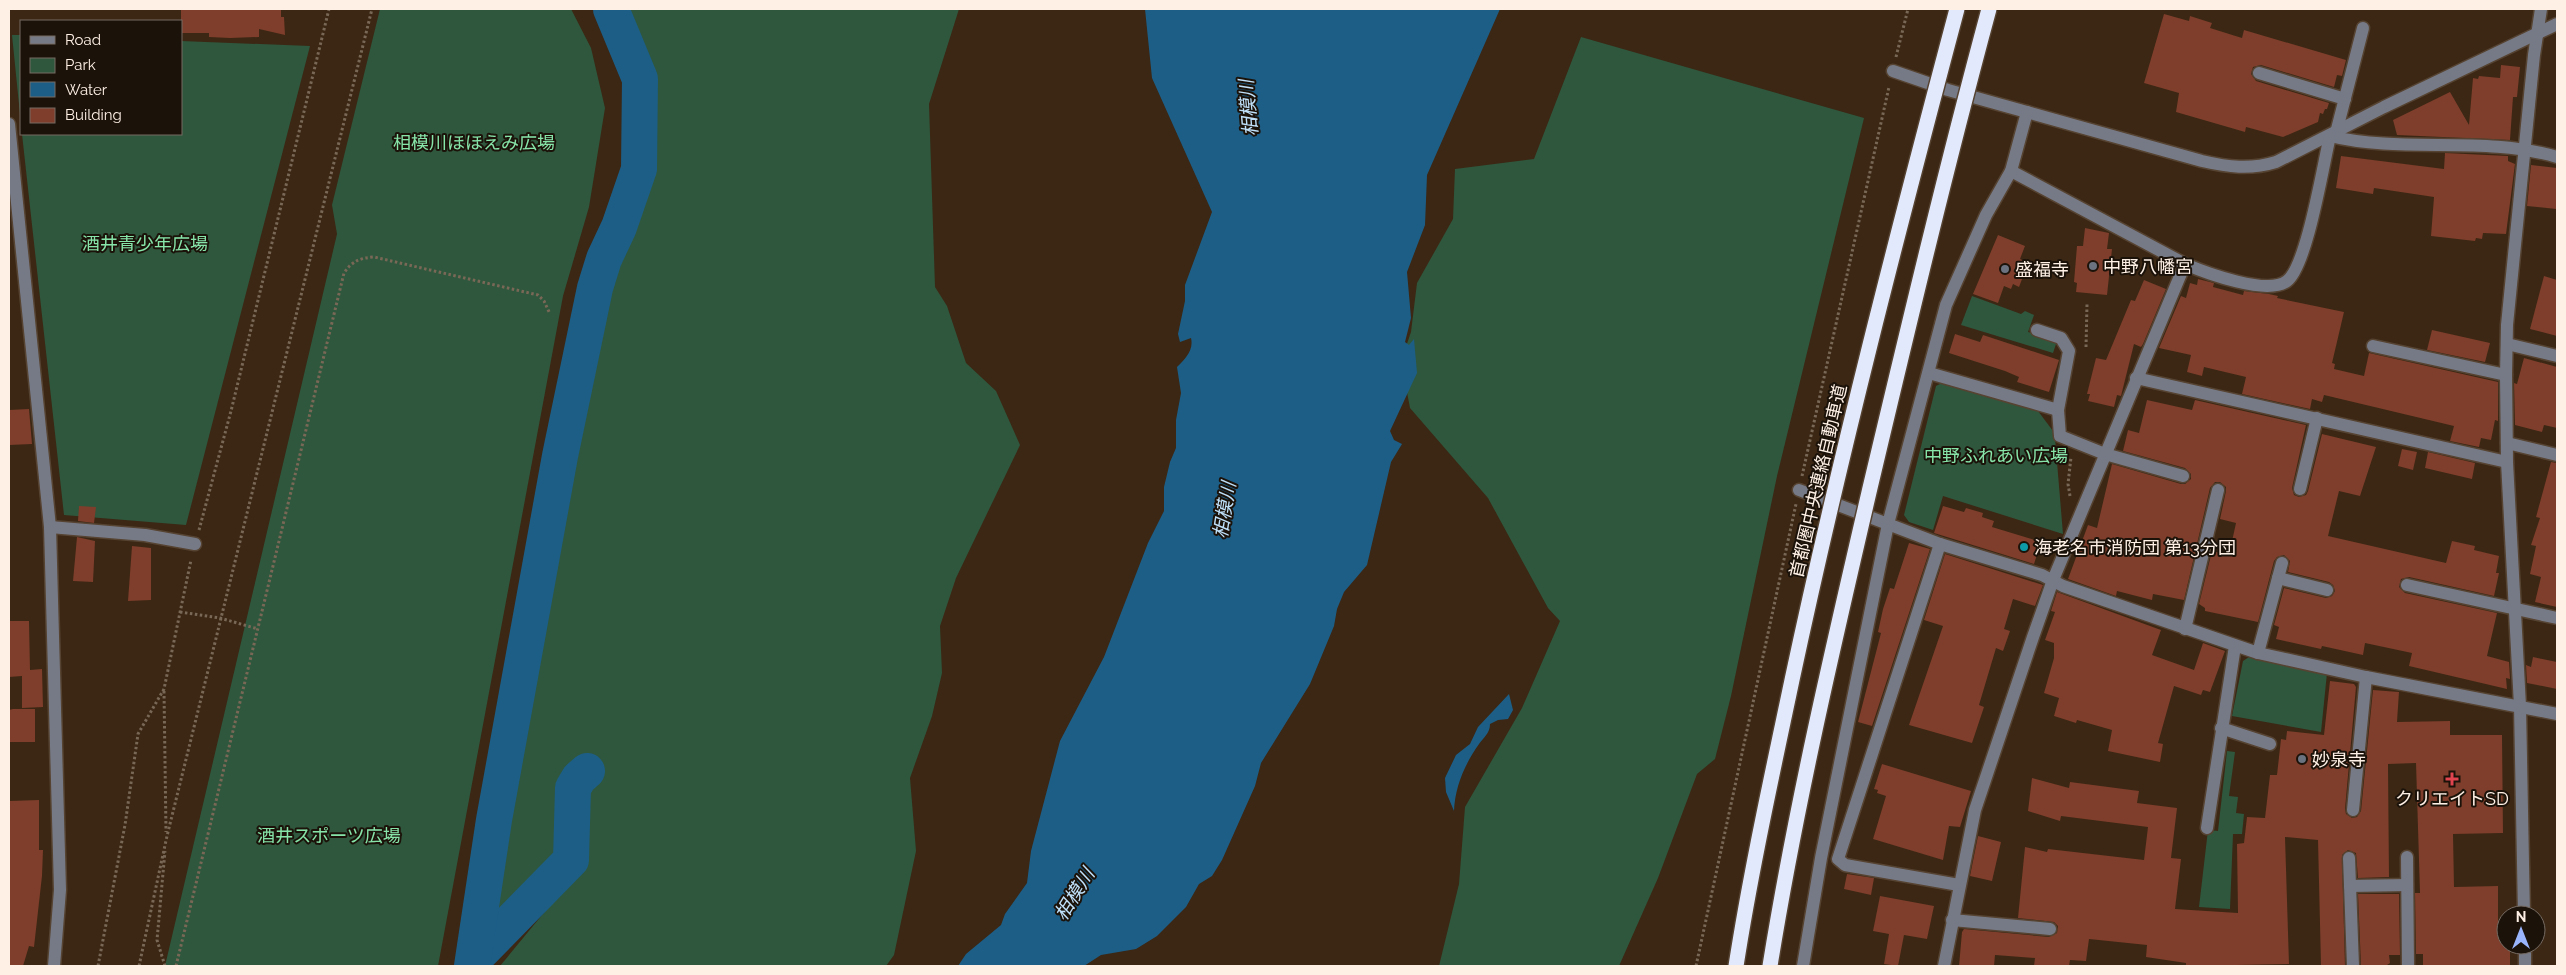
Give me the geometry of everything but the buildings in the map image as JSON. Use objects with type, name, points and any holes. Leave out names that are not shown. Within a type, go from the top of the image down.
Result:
[{"type":"highway","name":"首都圏中央連絡自動車道","points":[[1736,966],[1775,761],[1812,589],[1880,304],[1957,9]]},
{"type":"highway","points":[[1770,966],[1807,765],[1844,597],[1911,316],[1989,9]]},
{"type":"street","points":[[2524,905],[2520,706],[2507,462],[2506,375],[2507,344],[2536,35],[2541,9]]},
{"type":"street","points":[[1892,71],[2027,112],[2202,160],[2242,168],[2276,162],[2333,135],[2384,107],[2557,24]]},
{"type":"street","points":[[2011,171],[2185,264],[2200,270],[2261,286],[2273,286],[2286,282],[2296,271],[2364,28]]},
{"type":"street","points":[[2259,73],[2345,99]]},
{"type":"street","points":[[1803,966],[1821,858],[1888,524],[1946,305],[1986,215],[2011,171],[2027,112]]},
{"type":"street","points":[[9,124],[50,527],[60,890],[54,966]]},
{"type":"street","points":[[2333,135],[2356,142],[2526,148],[2557,157]]},
{"type":"street","points":[[1944,966],[1975,810],[2053,580],[2185,264]]},
{"type":"street","points":[[2037,330],[2061,338],[2069,351],[2058,410],[2060,436],[2105,454],[2183,476]]},
{"type":"street","points":[[2507,344],[2557,356]]},
{"type":"street","points":[[2373,346],[2506,375]]},
{"type":"street","points":[[1929,373],[2058,410]]},
{"type":"street","points":[[2136,378],[2507,462]]},
{"type":"street","points":[[2300,489],[2317,418]]},
{"type":"street","points":[[2508,443],[2557,455]]},
{"type":"street","points":[[1799,490],[1940,544],[2053,580],[2063,586],[2186,630],[2258,653],[2366,677],[2557,714]]},
{"type":"street","points":[[2186,630],[2218,490]]},
{"type":"street","points":[[50,527],[145,535],[195,544]]},
{"type":"street","points":[[1940,544],[1838,859],[1845,865],[1959,885]]},
{"type":"street","points":[[2258,653],[2282,563]]},
{"type":"street","points":[[2278,578],[2327,590]]},
{"type":"street","points":[[2407,585],[2557,618]]},
{"type":"street","points":[[2207,828],[2235,646]]},
{"type":"street","points":[[2353,810],[2366,677]]},
{"type":"street","points":[[2221,728],[2270,744]]},
{"type":"street","points":[[2407,857],[2408,966]]},
{"type":"street","points":[[2349,858],[2353,966]]},
{"type":"street","points":[[2350,886],[2407,885]]},
{"type":"street","points":[[1952,920],[2050,929]]},
{"type":"path","points":[[164,966],[157,940],[166,836],[164,689],[195,544],[231,411],[329,9]]},
{"type":"path","points":[[139,966],[166,836],[372,9]]},
{"type":"path","points":[[176,966],[344,273],[350,264],[360,258],[374,257],[538,294],[550,314]]},
{"type":"path","points":[[180,612],[220,618],[258,629]]},
{"type":"path","points":[[98,966],[125,825],[138,734],[164,689]]},
{"type":"green space","name":"酒井スポーツ広場","points":[[380,9],[571,9],[591,48],[605,108],[589,207],[563,296],[438,966],[165,966],[337,234],[332,205]]},
{"type":"green space","points":[[599,9],[959,9],[929,104],[935,287],[947,306],[966,363],[996,391],[1020,445],[956,578],[940,626],[942,673],[932,716],[910,778],[916,851],[894,955],[886,966],[500,966],[580,869],[578,793],[587,771],[579,763],[562,823],[565,847],[562,860],[490,933],[486,925],[485,907],[572,422],[605,261],[622,225],[633,185],[629,93],[622,65]]},
{"type":"green space","points":[[12,35],[20,35],[20,114]]},
{"type":"green space","points":[[1581,37],[1864,118],[1777,476],[1731,696],[1715,759],[1697,774],[1658,878],[1619,966],[1439,966],[1459,884],[1465,807],[1522,708],[1560,621],[1548,608],[1488,498],[1410,408],[1401,361],[1411,332],[1417,283],[1453,219],[1455,169],[1534,159]]},
{"type":"green space","name":"酒井青少年広場","points":[[182,41],[310,46],[186,525],[64,515],[22,135],[182,135]]},
{"type":"green space","points":[[1972,296],[2021,314],[2025,311],[2034,315],[2028,332],[2057,341],[2053,353],[1961,325]]},
{"type":"green space","name":"中野ふれあい広場","points":[[1944,382],[2038,411],[2053,431],[2055,438],[2063,534],[1943,496],[1933,530],[1909,522],[1904,515],[1936,386]]},
{"type":"green space","points":[[2249,657],[2327,673],[2321,732],[2232,716],[2243,661]]},
{"type":"green space","points":[[2227,751],[2235,752],[2229,796],[2238,797],[2236,813],[2244,814],[2242,834],[2233,834],[2230,909],[2199,907],[2208,830],[2218,831]]},
{"type":"water","name":"相模川","points":[[1145,9],[1500,9],[1427,175],[1425,225],[1407,272],[1411,318],[1405,342],[1409,345],[1414,339],[1417,373],[1390,431],[1394,440],[1402,444],[1391,462],[1367,565],[1344,592],[1337,609],[1334,626],[1310,684],[1261,763],[1255,786],[1222,860],[1212,876],[1199,884],[1186,907],[1157,936],[1136,949],[1101,955],[1084,966],[958,966],[966,954],[1001,925],[1005,914],[1027,883],[1031,851],[1060,741],[1104,657],[1148,543],[1164,511],[1164,487],[1170,462],[1176,448],[1176,420],[1181,393],[1177,367],[1188,354],[1192,342],[1191,338],[1180,342],[1178,334],[1185,301],[1185,285],[1212,212],[1152,78]]},
{"type":"water","points":[[1509,694],[1513,710],[1508,719],[1498,720],[1490,724],[1488,732],[1465,767],[1456,793],[1454,811],[1446,792],[1445,778],[1456,755],[1470,744],[1478,727]]},
{"type":"waterway","points":[[472,966],[494,820],[560,456],[595,288],[604,259],[619,227],[639,169],[640,79],[611,9]]},
{"type":"waterway","points":[[474,959],[571,860],[573,788],[579,778],[587,771]]},
{"type":"place","name":"中野八幡宮","points":[[2093,266]]},
{"type":"place","name":"盛福寺","points":[[2005,269]]},
{"type":"place","name":"海老名市消防団 第13分団","points":[[2024,547]]},
{"type":"place","name":"妙泉寺","points":[[2302,759]]},
{"type":"place","name":"クリエイトSD","points":[[2452,779]]},
{"type":"park label","name":"相模川ほほえみ広場","points":[[474,142]]}]
